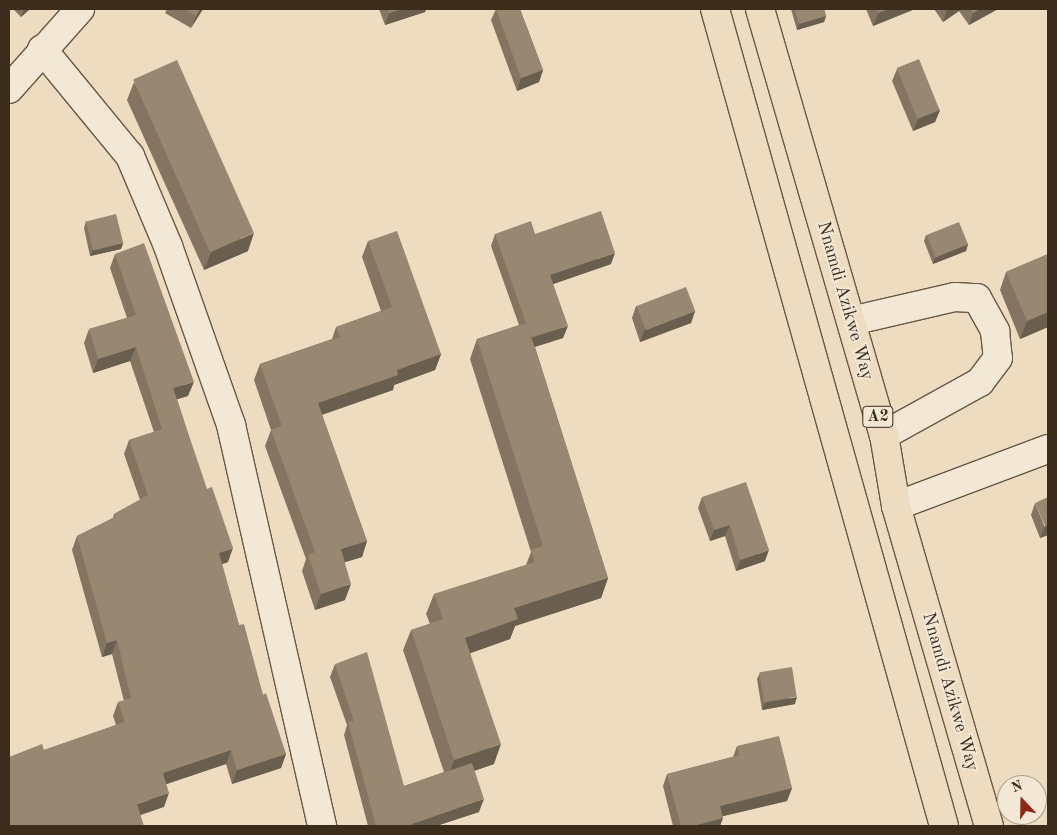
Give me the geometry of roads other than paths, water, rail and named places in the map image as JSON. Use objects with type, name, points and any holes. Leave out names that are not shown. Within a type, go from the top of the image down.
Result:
[{"type":"highway","points":[[715,9],[944,826]]},
{"type":"highway","name":"Nnamdi Azikwe Way","points":[[760,9],[884,435],[896,506],[989,826]]},
{"type":"street","points":[[9,89],[80,9]]},
{"type":"street","points":[[42,50],[130,156],[171,255],[231,425],[322,826]]},
{"type":"street","points":[[851,322],[955,297],[977,298],[995,331],[998,358],[980,382],[884,435]]},
{"type":"street","points":[[896,506],[1048,449]]}]
